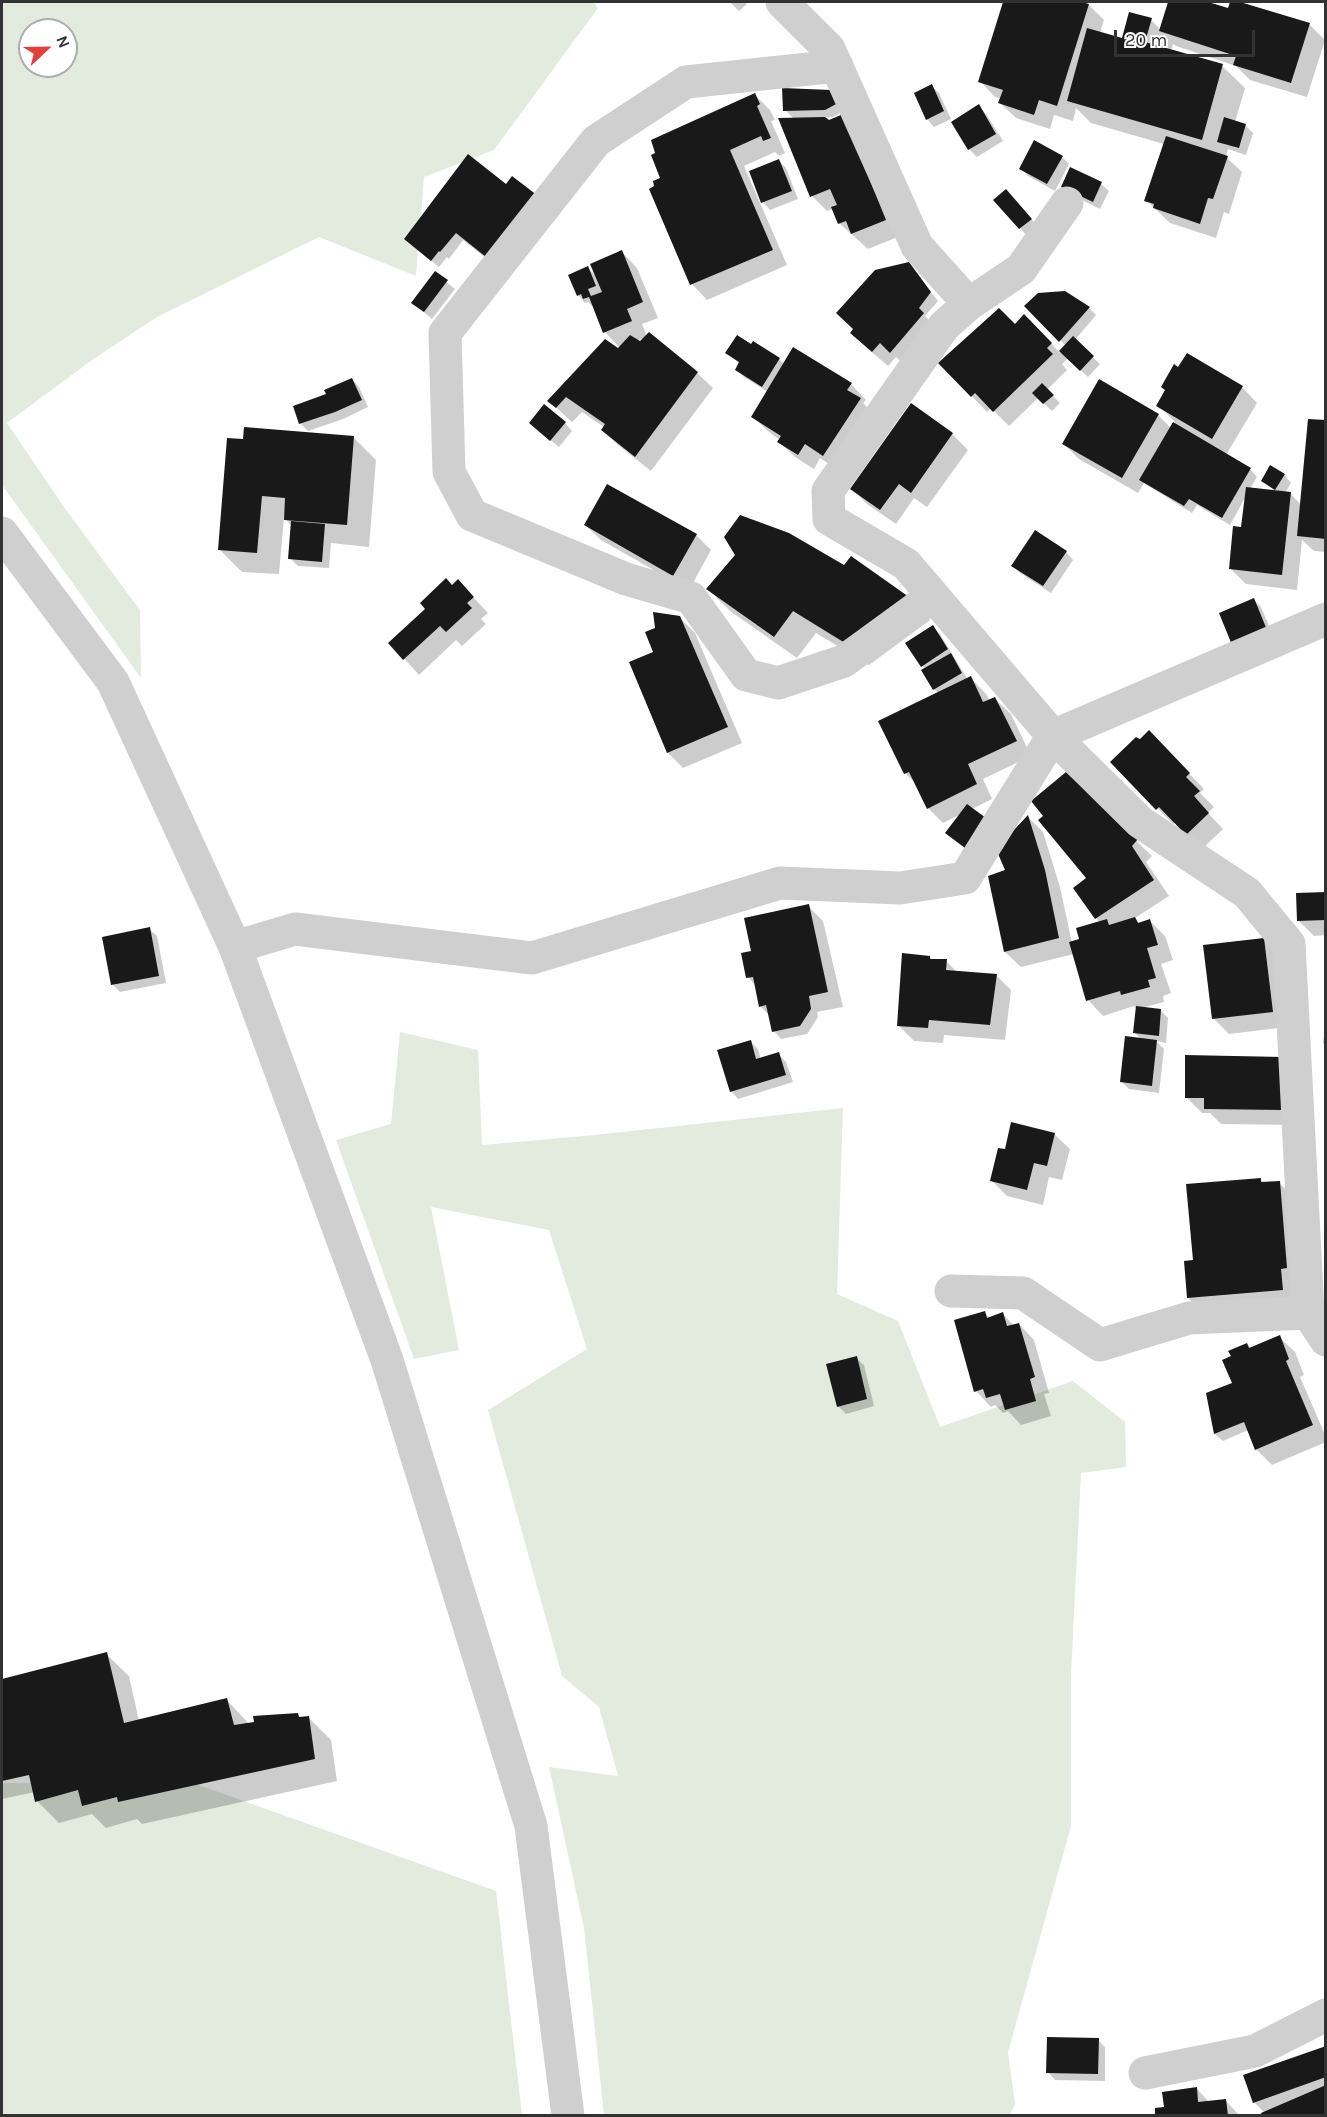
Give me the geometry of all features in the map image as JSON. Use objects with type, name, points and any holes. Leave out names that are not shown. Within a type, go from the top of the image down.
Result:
[{"type":"street","points":[[782,2],[829,49],[917,246],[969,304]]},
{"type":"street","points":[[837,66],[686,82],[596,141],[445,333],[449,472],[472,515],[626,579],[691,598],[746,675],[778,683],[844,661],[933,596]]},
{"type":"street","points":[[1067,203],[1022,269],[969,304],[944,326],[828,491],[829,519],[906,564],[1053,736],[1140,822],[1247,893],[1289,944],[1308,1313],[1326,1340]]},
{"type":"street","points":[[2,533],[113,682],[235,947],[387,1360],[531,1826],[568,2115]]},
{"type":"street","points":[[235,947],[295,929],[532,958],[780,883],[900,888],[965,878],[1053,736],[1326,620]]},
{"type":"street","points":[[951,1291],[1023,1293],[1100,1345],[1189,1318],[1308,1313]]},
{"type":"street","points":[[1145,2073],[1255,2051],[1326,2015]]},
{"type":"shaded area","points":[[2,2],[593,2],[598,8],[494,150],[424,177],[416,276],[319,237],[157,317],[92,360],[7,423],[66,510],[140,610],[141,678],[2,485]]},
{"type":"shaded area","points":[[400,1032],[478,1050],[482,1145],[843,1108],[837,1294],[898,1321],[940,1427],[1073,1381],[1125,1422],[1126,1467],[1081,1473],[1071,1674],[1071,1826],[1008,2052],[1015,2104],[1010,2115],[604,2115],[584,1928],[549,1767],[618,1776],[599,1707],[562,1676],[488,1410],[587,1349],[549,1230],[431,1207],[459,1350],[414,1359],[336,1140],[391,1124]]},
{"type":"shaded area","points":[[2,1783],[196,1784],[496,1891],[522,2115],[2,2116]]},
{"type":"building","points":[[1003,2],[1082,2],[1089,4],[1057,106],[1039,100],[1034,115],[998,103],[1003,90],[978,82]]},
{"type":"building","points":[[1168,2],[1208,2],[1228,8],[1230,2],[1240,2],[1310,23],[1291,83],[1233,65],[1236,56],[1159,31]]},
{"type":"building","points":[[1129,12],[1152,18],[1145,42],[1223,64],[1202,140],[1067,101],[1087,28],[1122,38]]},
{"type":"building","points":[[932,84],[944,111],[926,120],[914,93]]},
{"type":"building","points":[[782,88],[831,90],[838,103],[825,110],[783,111]]},
{"type":"building","points":[[755,93],[760,104],[757,106],[771,138],[763,141],[761,136],[730,150],[773,250],[690,285],[649,189],[654,186],[653,181],[660,178],[651,155],[655,153],[651,140]]},
{"type":"building","points":[[979,104],[996,134],[968,150],[951,122]]},
{"type":"building","points":[[843,114],[886,220],[851,234],[846,221],[838,224],[831,207],[837,205],[830,189],[810,197],[778,118],[825,117],[829,120]]},
{"type":"building","points":[[1224,117],[1246,124],[1239,148],[1217,142]]},
{"type":"building","points":[[1166,136],[1228,156],[1213,199],[1208,198],[1200,224],[1153,208],[1154,204],[1144,201]]},
{"type":"building","points":[[1034,140],[1063,156],[1047,184],[1019,169]]},
{"type":"building","points":[[468,154],[506,184],[512,176],[542,199],[486,257],[456,233],[431,261],[404,239]]},
{"type":"building","points":[[779,159],[792,191],[761,203],[749,171]]},
{"type":"building","points":[[1070,167],[1102,182],[1093,202],[1061,187]]},
{"type":"building","points":[[1006,189],[1032,219],[1019,229],[993,200]]},
{"type":"building","points":[[622,250],[643,302],[627,309],[632,321],[603,333],[589,297],[583,299],[581,294],[577,296],[568,275],[588,266],[596,286],[588,289],[591,296],[602,292],[590,264]]},
{"type":"building","points":[[909,262],[931,292],[919,308],[924,313],[890,353],[880,343],[872,352],[850,333],[853,329],[836,313],[875,270]]},
{"type":"building","points":[[435,271],[448,280],[424,312],[411,303]]},
{"type":"building","points":[[1065,291],[1090,307],[1059,342],[1024,306],[1038,293]]},
{"type":"building","points":[[999,308],[1015,324],[1024,314],[1052,343],[1047,348],[1053,354],[993,412],[975,393],[971,397],[938,363]]},
{"type":"building","points":[[649,332],[698,372],[635,457],[601,430],[605,424],[566,397],[556,408],[547,401],[605,339],[618,348],[630,335],[640,341]]},
{"type":"building","points":[[737,335],[751,344],[753,341],[780,358],[762,387],[735,370],[739,362],[725,353]]},
{"type":"building","points":[[1073,336],[1094,356],[1080,371],[1059,351]]},
{"type":"building","points":[[793,347],[852,383],[847,390],[861,398],[823,456],[805,444],[798,455],[777,442],[781,436],[751,417]]},
{"type":"building","points":[[1187,353],[1243,386],[1212,439],[1156,406],[1165,390],[1161,387],[1174,364],[1178,367]]},
{"type":"building","points":[[352,378],[362,400],[299,424],[293,406],[326,394],[324,390]]},
{"type":"building","points":[[1099,379],[1159,414],[1122,478],[1062,444]]},
{"type":"building","points":[[1042,383],[1054,395],[1043,404],[1032,393]]},
{"type":"building","points":[[911,403],[953,433],[911,493],[899,484],[880,510],[850,489]]},
{"type":"building","points":[[544,404],[566,422],[550,441],[529,423]]},
{"type":"building","points":[[1308,419],[1326,420],[1326,539],[1297,536]]},
{"type":"building","points":[[1173,422],[1251,468],[1222,518],[1189,499],[1184,506],[1139,480]]},
{"type":"building","points":[[244,427],[354,436],[347,525],[284,520],[285,498],[262,496],[257,553],[218,550],[227,438],[243,439]]},
{"type":"building","points":[[1270,465],[1285,474],[1275,490],[1261,481]]},
{"type":"building","points":[[607,484],[697,534],[673,576],[584,525]]},
{"type":"building","points":[[1246,487],[1291,492],[1282,575],[1229,569],[1233,526],[1241,527]]},
{"type":"building","points":[[740,515],[789,533],[844,565],[851,556],[909,597],[845,643],[793,611],[774,637],[706,589],[735,555],[724,537]]},
{"type":"building","points":[[291,521],[325,524],[322,562],[288,559]]},
{"type":"building","points":[[1035,530],[1067,551],[1043,586],[1011,566]]},
{"type":"building","points":[[446,578],[452,585],[458,579],[474,597],[467,603],[472,608],[446,632],[440,626],[403,660],[388,643],[425,609],[420,603]]},
{"type":"building","points":[[1254,598],[1267,630],[1232,645],[1219,613]]},
{"type":"building","points":[[653,612],[680,616],[728,727],[667,753],[629,662],[653,652],[645,632],[655,628]]},
{"type":"building","points":[[933,625],[948,649],[921,667],[905,643]]},
{"type":"building","points":[[951,653],[962,673],[933,690],[921,670]]},
{"type":"building","points":[[971,676],[983,702],[995,697],[1017,741],[968,764],[977,784],[927,809],[909,772],[904,774],[878,721]]},
{"type":"building","points":[[1149,730],[1190,773],[1186,777],[1200,791],[1194,796],[1209,813],[1186,835],[1159,807],[1156,810],[1110,762],[1136,737],[1140,739]]},
{"type":"building","points":[[1066,772],[1138,839],[1132,846],[1154,880],[1095,919],[1073,888],[1086,878],[1038,820],[1043,816],[1031,801]]},
{"type":"building","points":[[967,804],[986,818],[965,848],[945,833]]},
{"type":"building","points":[[1028,815],[1045,870],[1059,938],[1004,952],[988,876],[1005,870],[996,849]]},
{"type":"building","points":[[1326,892],[1326,920],[1297,921],[1296,893]]},
{"type":"building","points":[[809,904],[828,992],[809,996],[811,1009],[800,1026],[772,1032],[766,1005],[759,1007],[753,977],[746,978],[741,953],[751,951],[744,918]]},
{"type":"building","points":[[1135,917],[1138,923],[1150,919],[1158,945],[1147,948],[1156,978],[1148,980],[1150,987],[1121,995],[1120,991],[1086,1001],[1069,942],[1079,939],[1076,928],[1107,919],[1109,925]]},
{"type":"building","points":[[150,927],[159,976],[111,985],[102,937]]},
{"type":"building","points":[[1264,938],[1273,1012],[1212,1019],[1203,945]]},
{"type":"building","points":[[902,953],[930,956],[930,959],[947,959],[946,970],[997,974],[990,1025],[929,1020],[928,1028],[897,1026]]},
{"type":"building","points":[[1136,1006],[1161,1009],[1159,1036],[1133,1033]]},
{"type":"building","points":[[1125,1036],[1157,1040],[1152,1086],[1120,1082]]},
{"type":"building","points":[[751,1040],[756,1059],[779,1052],[786,1075],[730,1092],[717,1050]]},
{"type":"building","points":[[1185,1055],[1283,1057],[1282,1110],[1204,1109],[1204,1098],[1185,1098]]},
{"type":"building","points":[[1011,1122],[1055,1133],[1047,1166],[1034,1163],[1027,1190],[990,1181],[998,1148],[1005,1149]]},
{"type":"building","points":[[1261,1178],[1261,1182],[1280,1181],[1287,1268],[1281,1269],[1283,1290],[1187,1298],[1184,1261],[1193,1260],[1186,1184]]},
{"type":"building","points":[[985,1311],[987,1318],[1003,1312],[1007,1326],[1019,1323],[1035,1377],[1030,1379],[1036,1401],[1005,1410],[1000,1394],[986,1398],[983,1389],[974,1392],[954,1320]]},
{"type":"building","points":[[1280,1335],[1289,1359],[1286,1361],[1313,1425],[1255,1450],[1244,1422],[1214,1434],[1206,1393],[1232,1383],[1222,1360],[1231,1356],[1228,1351],[1247,1343],[1249,1348]]},
{"type":"building","points":[[857,1356],[867,1399],[837,1407],[826,1364]]},
{"type":"building","points":[[107,1652],[124,1723],[227,1698],[234,1725],[254,1722],[253,1716],[298,1713],[299,1717],[309,1716],[315,1759],[118,1802],[117,1797],[82,1806],[78,1790],[35,1802],[29,1775],[2,1781],[2,1679]]},
{"type":"building","points":[[1047,2037],[1099,2038],[1098,2074],[1046,2073]]},
{"type":"building","points":[[1326,2046],[1326,2077],[1253,2103],[1243,2075]]},
{"type":"building","points":[[1326,2085],[1326,2116],[1262,2116],[1261,2113]]},
{"type":"building","points":[[1197,2087],[1198,2102],[1226,2099],[1228,2116],[1155,2116],[1155,2108],[1164,2107],[1162,2092]]}]
